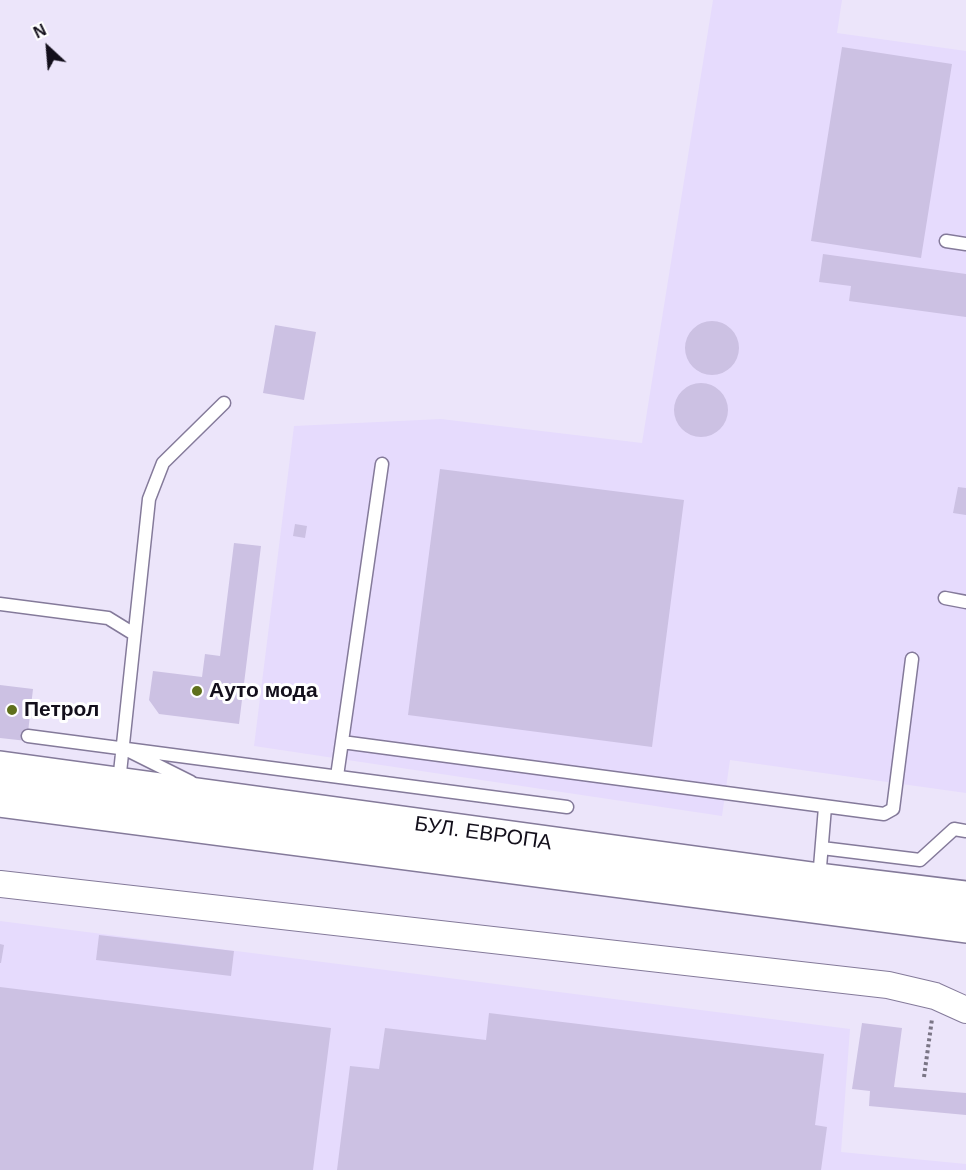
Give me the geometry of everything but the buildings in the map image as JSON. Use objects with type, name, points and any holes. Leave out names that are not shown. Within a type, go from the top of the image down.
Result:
[{"type":"main road","name":"БУЛ. ЕВРОПА","points":[[0,768],[118,799],[966,926]]},
{"type":"main road","name":"БУЛ. ЕВРОПА","points":[[0,800],[224,799],[966,898]]},
{"type":"street","points":[[0,884],[888,985],[935,996],[966,1010]]},
{"type":"lane","points":[[946,241],[966,244]]},
{"type":"lane","points":[[118,799],[149,499],[163,463],[224,403]]},
{"type":"lane","points":[[337,776],[382,464]]},
{"type":"lane","points":[[945,598],[966,602]]},
{"type":"lane","points":[[0,604],[108,618],[134,634]]},
{"type":"lane","points":[[342,742],[884,814],[892,809],[912,659]]},
{"type":"lane","points":[[28,736],[567,807]]},
{"type":"lane","points":[[123,748],[224,799]]},
{"type":"lane","points":[[819,880],[825,807]]},
{"type":"lane","points":[[822,848],[920,860],[954,829],[966,831]]},
{"type":"path","points":[[924,1077],[935,996]]},
{"type":"shaded area","points":[[713,0],[842,0],[837,33],[966,51],[966,793],[730,760],[722,816],[254,746],[294,426],[441,419],[642,443]]},
{"type":"shaded area","points":[[0,921],[850,1029],[841,1152],[966,1164],[966,1170],[0,1170]]},
{"type":"place","name":"Ауто мода","points":[[197,691]]},
{"type":"place","name":"Петрол","points":[[12,710]]}]
